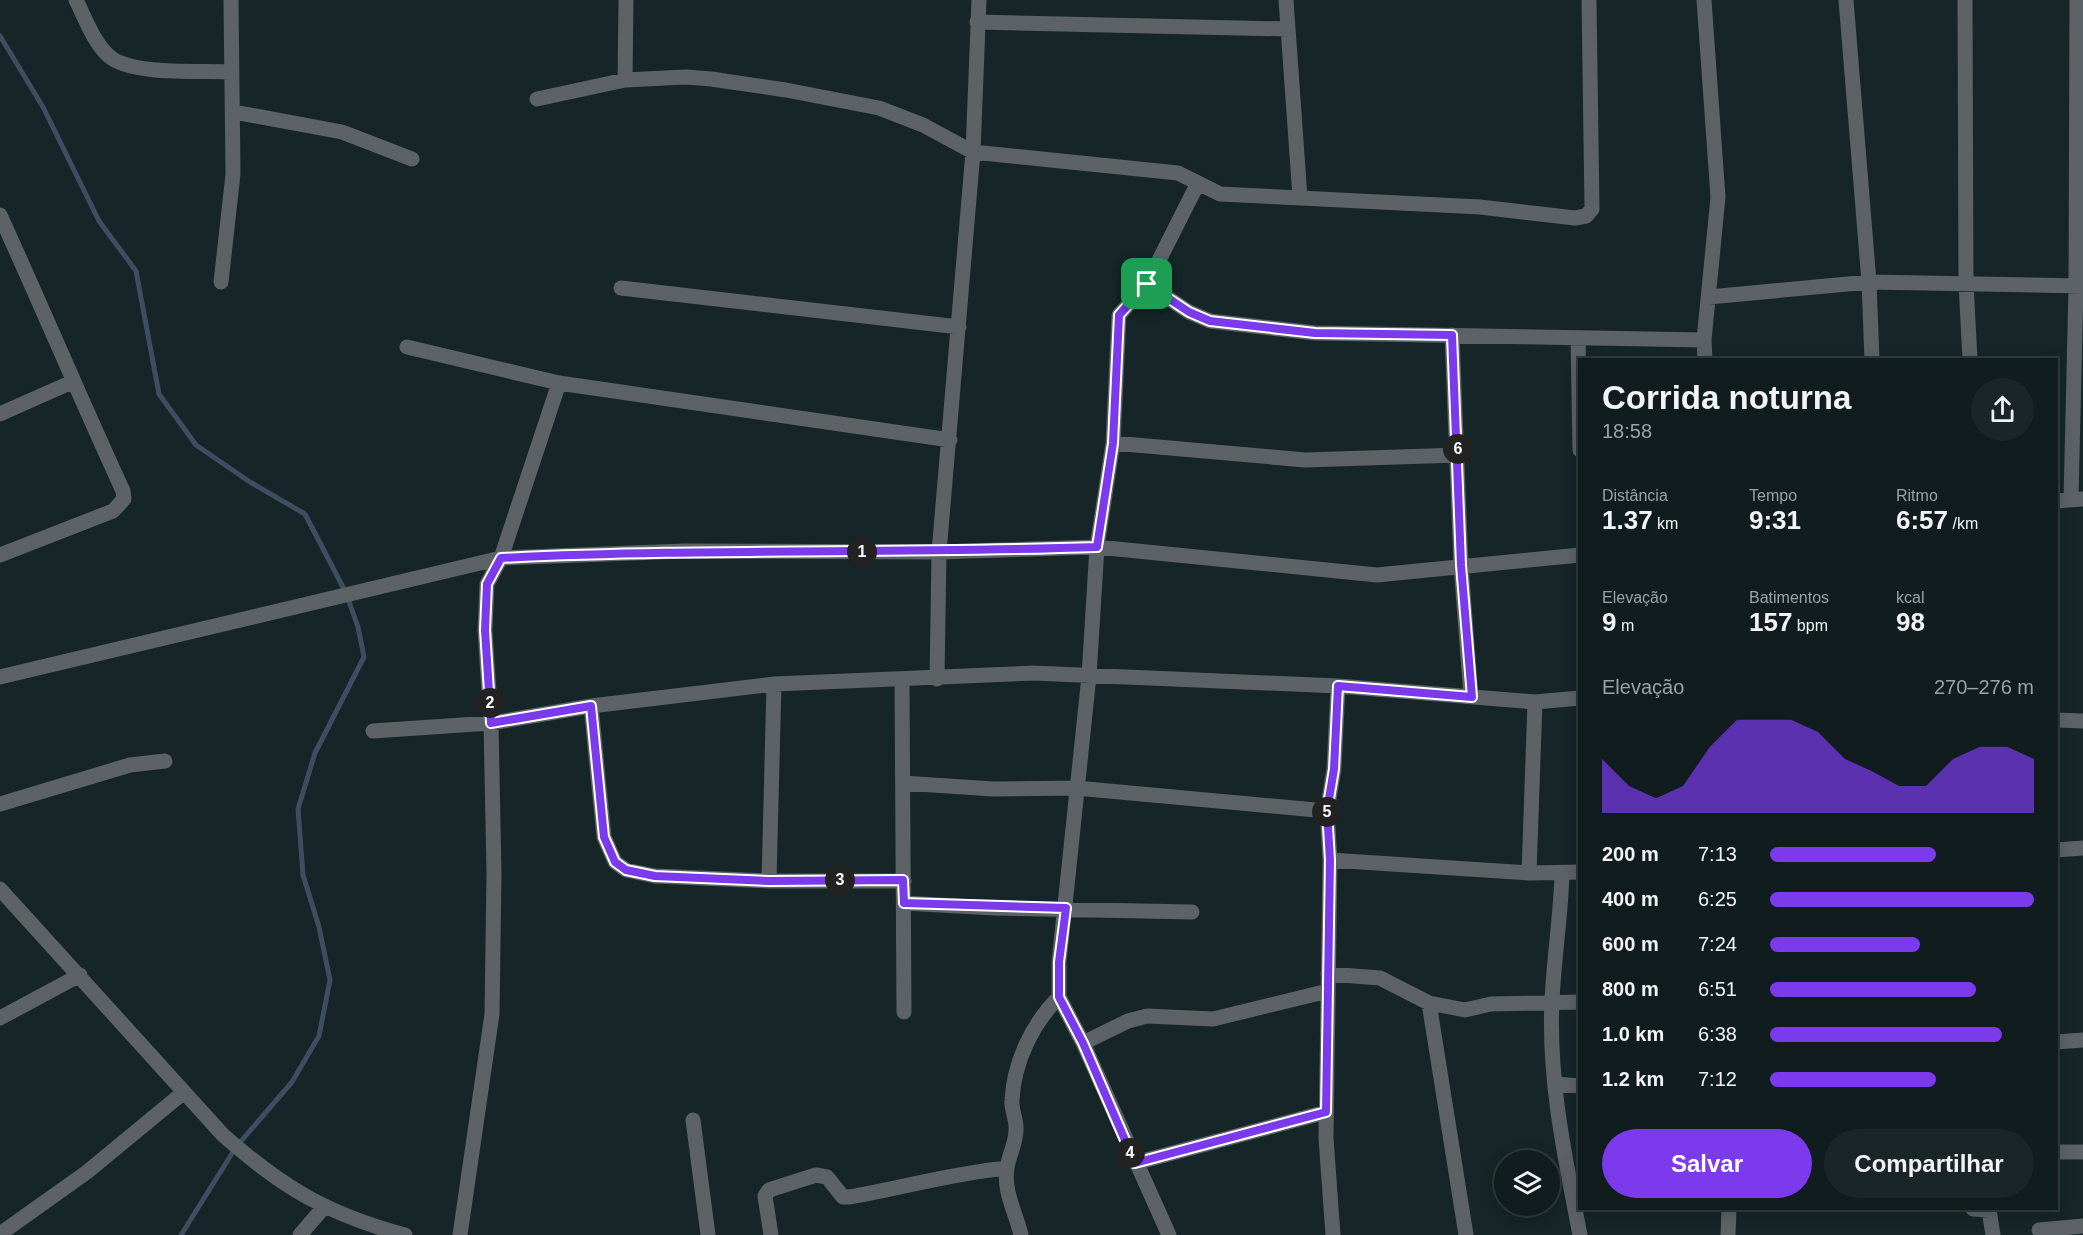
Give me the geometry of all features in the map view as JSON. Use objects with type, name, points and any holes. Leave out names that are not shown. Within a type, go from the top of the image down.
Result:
[{"type":"street","points":[[76,0],[102,49],[110,58],[120,63],[150,69],[232,72]]},
{"type":"street","points":[[220,282],[233,174],[231,0]]},
{"type":"street","points":[[625,80],[626,0]]},
{"type":"street","points":[[937,679],[939,552],[973,152],[979,0]]},
{"type":"street","points":[[1286,0],[1300,197]]},
{"type":"street","points":[[537,99],[625,80],[686,77],[711,79],[826,97],[903,116],[973,152],[1178,173],[1220,194],[1480,207],[1575,218],[1586,216],[1592,209],[1589,0]]},
{"type":"street","points":[[1704,0],[1718,197],[1704,340],[1705,358]]},
{"type":"street","points":[[1846,0],[1869,282],[1872,358]]},
{"type":"street","points":[[1965,0],[1966,283],[1970,358]]},
{"type":"street","points":[[2070,500],[2080,286],[2077,0]]},
{"type":"street","points":[[977,22],[1288,28]]},
{"type":"street","points":[[234,112],[342,132],[412,159]]},
{"type":"street","points":[[1169,1235],[1083,1043],[1059,997],[1059,962],[1089,676],[1097,547],[1113,443],[1119,315],[1147,284],[1198,183]]},
{"type":"street","points":[[0,215],[28,274],[72,382],[123,491],[124,499],[113,512],[0,555]]},
{"type":"street","points":[[1709,297],[1869,282],[2080,286]]},
{"type":"street","points":[[1147,284],[1189,312],[1210,321],[1315,333],[1704,340]]},
{"type":"street","points":[[621,288],[959,327]]},
{"type":"street","points":[[1452,335],[1459,455],[1461,565],[1472,697]]},
{"type":"street","points":[[1578,338],[1578,358]]},
{"type":"street","points":[[407,347],[559,383],[950,440]]},
{"type":"street","points":[[0,414],[72,382]]},
{"type":"street","points":[[460,1235],[492,1014],[494,873],[491,723],[485,630],[487,584],[501,558],[559,383]]},
{"type":"street","points":[[1113,443],[1305,460],[1459,455]]},
{"type":"street","points":[[0,677],[501,558],[684,551],[939,552],[1097,547],[1377,575],[1578,555]]},
{"type":"street","points":[[373,731],[491,723],[591,706],[774,684],[937,679],[1033,673],[1338,686],[1535,702],[1578,698]]},
{"type":"street","points":[[902,680],[904,1012]]},
{"type":"street","points":[[769,881],[774,684]]},
{"type":"street","points":[[1333,1235],[1326,1112],[1330,860],[1327,811],[1334,769],[1338,686]]},
{"type":"street","points":[[1529,873],[1535,702]]},
{"type":"street","points":[[591,706],[604,837],[615,862],[626,870],[655,876],[769,881],[903,880]]},
{"type":"street","points":[[2058,720],[2083,721]]},
{"type":"street","points":[[0,804],[130,765],[165,761]]},
{"type":"street","points":[[903,783],[993,789],[1076,788],[1327,811]]},
{"type":"street","points":[[2058,850],[2083,848]]},
{"type":"street","points":[[1330,860],[1529,873],[1578,872]]},
{"type":"street","points":[[1562,873],[1561,914],[1552,1001],[1555,1084],[1574,1175],[1580,1235]]},
{"type":"street","points":[[0,889],[223,1136],[252,1161],[284,1185],[324,1207],[354,1220],[405,1235]]},
{"type":"street","points":[[904,903],[1192,912]]},
{"type":"street","points":[[1328,974],[1380,978],[1429,1003],[1465,1010],[1491,1004],[1578,1002]]},
{"type":"street","points":[[0,1018],[80,975]]},
{"type":"street","points":[[1083,1043],[1128,1021],[1147,1016],[1214,1019],[1328,991]]},
{"type":"street","points":[[1020,1235],[1007,1190],[1007,1168],[1015,1143],[1016,1127],[1012,1103],[1020,1063],[1034,1030],[1045,1012],[1059,997]]},
{"type":"street","points":[[1429,1003],[1466,1235]]},
{"type":"street","points":[[2058,1042],[2083,1040]]},
{"type":"street","points":[[1555,1084],[1578,1086]]},
{"type":"street","points":[[0,1234],[87,1172],[184,1092]]},
{"type":"street","points":[[1135,1163],[1326,1112]]},
{"type":"street","points":[[693,1120],[708,1235]]},
{"type":"street","points":[[2058,1152],[2083,1152]]},
{"type":"street","points":[[771,1235],[765,1196],[769,1190],[816,1175],[827,1177],[843,1197],[849,1197],[914,1185],[945,1176],[1007,1168]]},
{"type":"street","points":[[300,1235],[324,1207]]},
{"type":"street","points":[[1728,1235],[1729,1210]]},
{"type":"street","points":[[1984,1210],[1993,1235]]},
{"type":"street","points":[[2039,1230],[2083,1226]]},
{"type":"waterway","points":[[0,36],[43,107],[99,221],[136,271],[159,394],[196,445],[250,482],[305,514],[346,593],[358,627],[364,657],[315,753],[298,809],[303,875],[319,927],[330,980],[319,1036],[292,1082],[236,1147],[181,1235]]},
{"type":"route","points":[[1147,284],[1189,312],[1210,321],[1315,333],[1452,335],[1459,455],[1461,565],[1472,697],[1338,686],[1334,769],[1327,811],[1330,860],[1326,1112],[1135,1163],[1083,1043],[1059,997],[1059,962],[1066,908],[994,908],[904,903],[903,880],[769,881],[655,876],[626,870],[615,862],[609,853],[604,837],[591,706],[491,723],[485,630],[487,584],[493,569],[501,558],[684,551],[939,552],[1097,547],[1113,443],[1119,315],[1147,284]]}]
